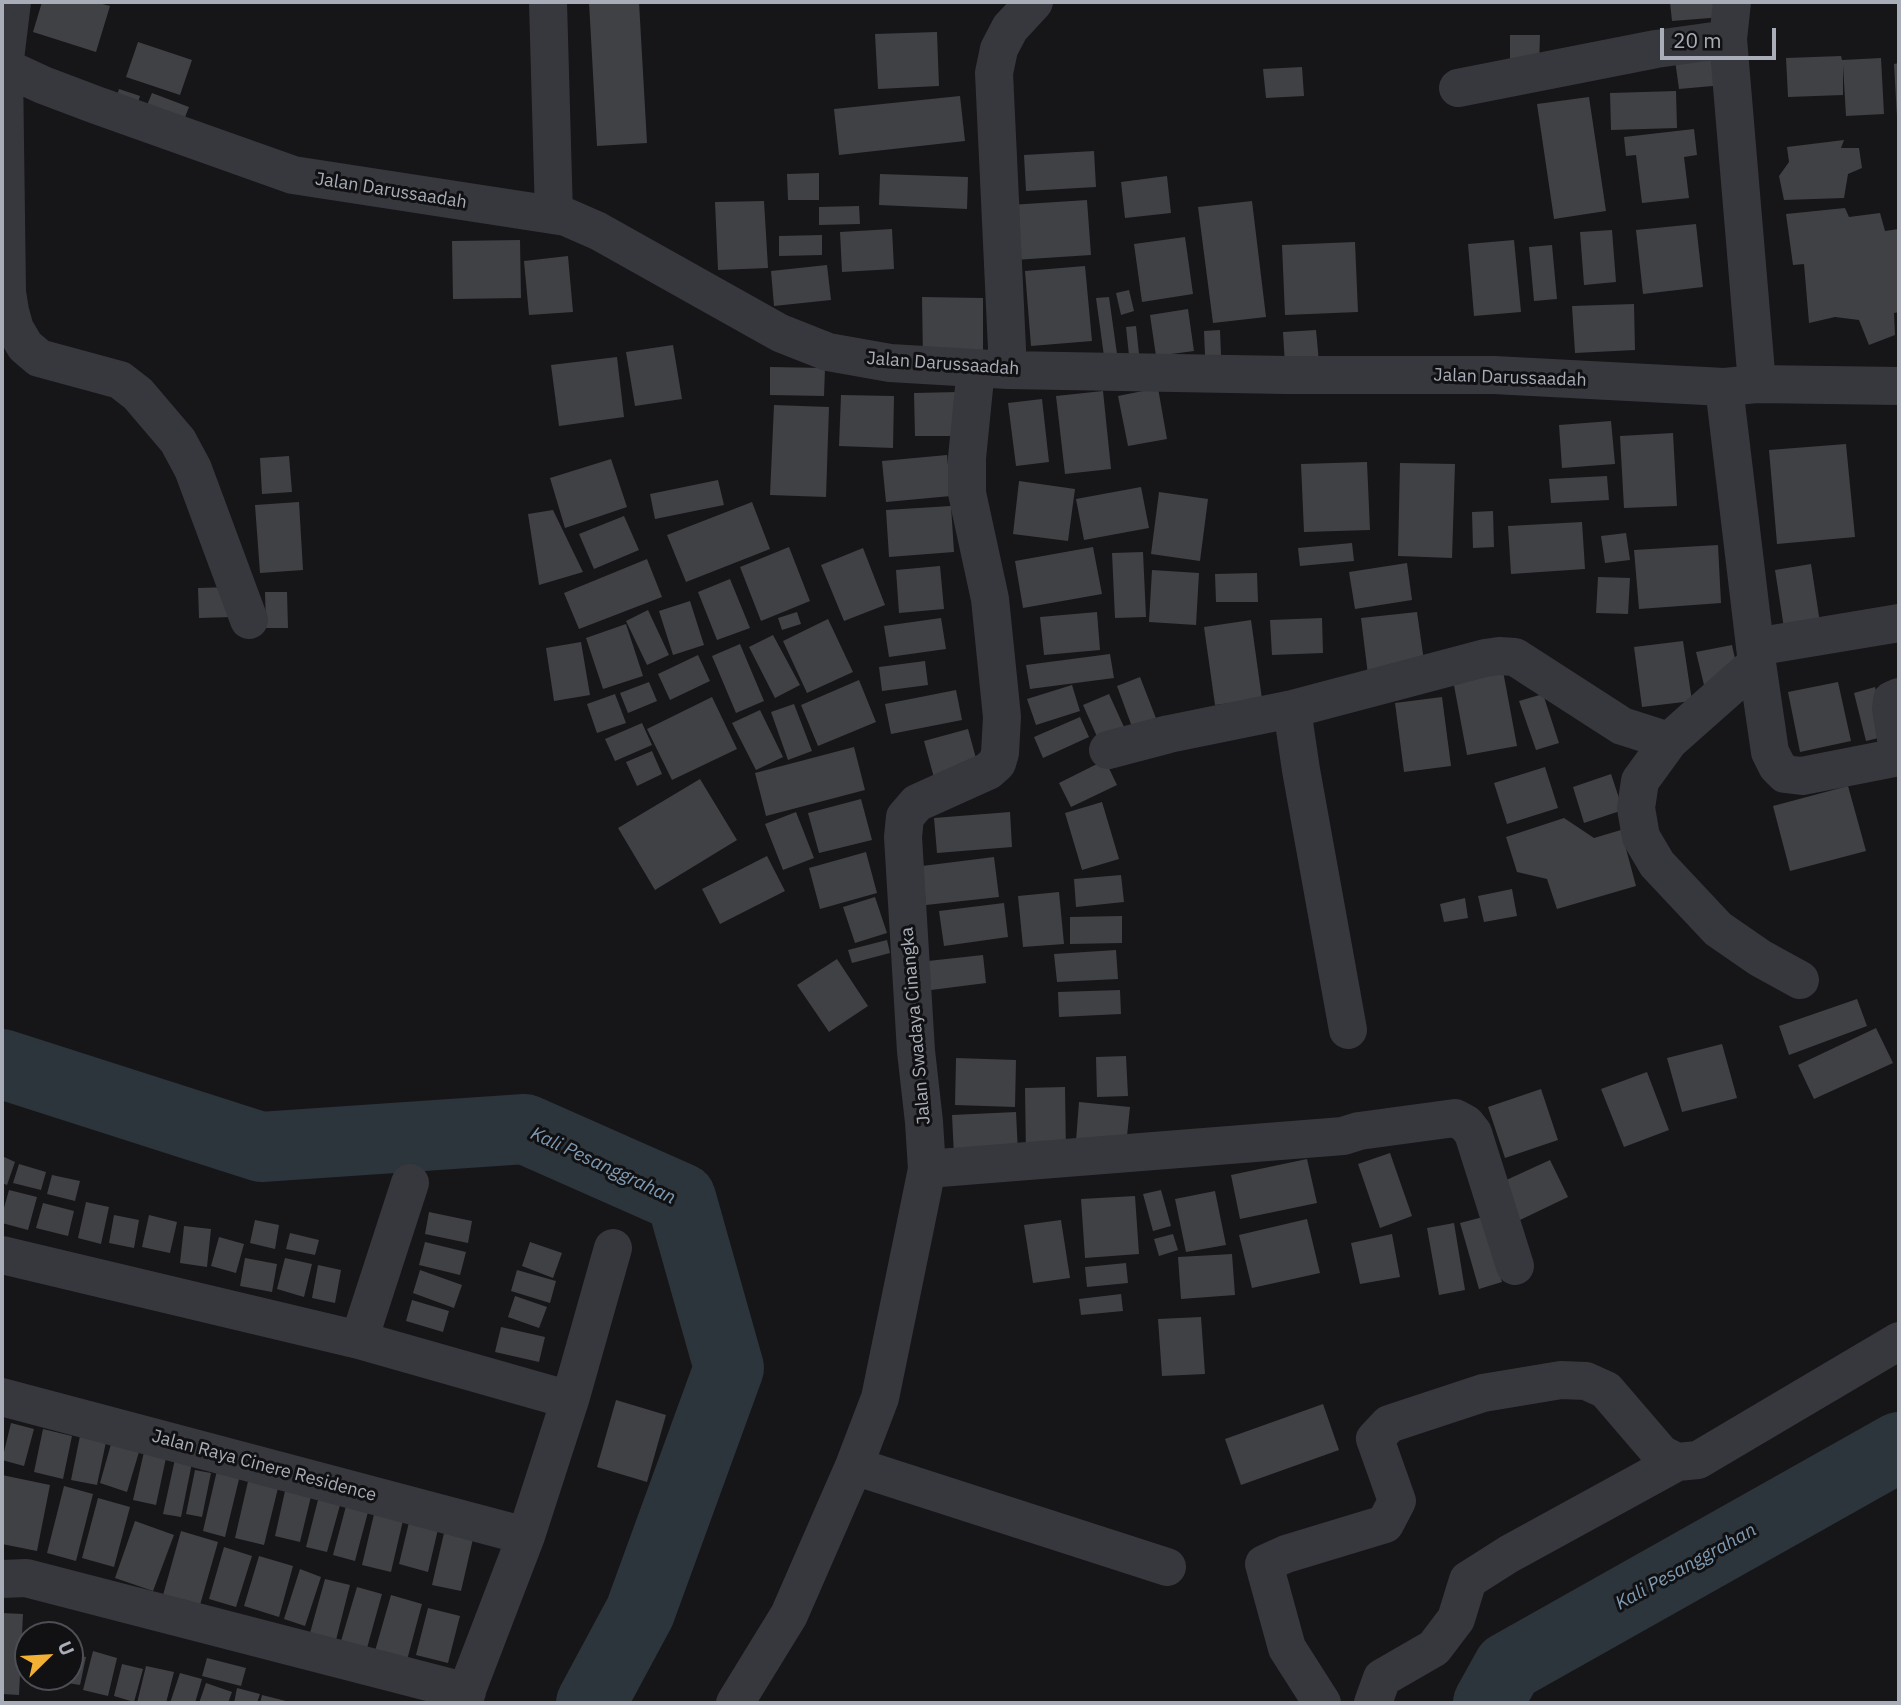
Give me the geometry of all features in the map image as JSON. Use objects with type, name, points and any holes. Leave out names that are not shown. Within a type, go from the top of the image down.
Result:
[{"type":"street","points":[[12,2],[3,66],[5,293],[15,329],[25,346],[39,358],[120,380],[138,394],[178,441],[193,469],[249,620]]},
{"type":"street","points":[[548,2],[554,215]]},
{"type":"street","points":[[992,369],[994,73],[999,49],[1010,28],[1034,2]]},
{"type":"street","points":[[1732,2],[1728,39],[1740,386],[1756,655],[1770,752],[1777,766],[1785,774],[1802,776],[1899,756],[1891,709],[1892,700],[1899,696]]},
{"type":"street","points":[[1458,88],[1656,49],[1728,39]]},
{"type":"street","name":"Jalan Darussaadah","points":[[3,66],[108,110],[293,174],[566,217],[598,230],[780,333],[828,352],[890,363],[992,369],[1286,375],[1494,375],[1740,386],[1899,386]]},
{"type":"street","name":"Jalan Swadaya Cinangka","points":[[735,1703],[789,1615],[854,1466],[880,1398],[927,1169],[916,1051],[902,837],[905,817],[917,803],[988,771],[997,763],[1002,717],[989,599],[967,493],[967,458],[992,369]]},
{"type":"street","points":[[1800,980],[1760,958],[1718,929],[1657,864],[1641,837],[1636,808],[1640,781],[1669,741],[1756,655],[1899,623]]},
{"type":"street","points":[[1108,750],[1168,734],[1292,709],[1485,657],[1507,656],[1515,657],[1537,670],[1622,726],[1669,741]]},
{"type":"street","points":[[1292,709],[1348,1030]]},
{"type":"street","points":[[927,1169],[1343,1136],[1359,1131],[1455,1118],[1466,1124],[1473,1133],[1515,1266]]},
{"type":"street","points":[[359,1340],[410,1183]]},
{"type":"street","points":[[2,1579],[26,1578],[464,1698],[526,1536],[570,1400],[612,1248]]},
{"type":"street","points":[[2,1255],[359,1340],[570,1400]]},
{"type":"street","points":[[1373,1703],[1382,1678],[1434,1648],[1456,1619],[1468,1580],[1509,1554],[1677,1462],[1698,1460],[1715,1451],[1899,1341]]},
{"type":"street","points":[[1322,1703],[1287,1648],[1265,1564],[1286,1554],[1385,1524],[1397,1501],[1375,1439],[1389,1424],[1483,1393],[1561,1380],[1586,1381],[1606,1390],[1661,1454],[1677,1462]]},
{"type":"street","name":"Jalan Raya Cinere Residence","points":[[2,1397],[526,1536]]},
{"type":"street","points":[[854,1466],[1167,1567]]},
{"type":"building","points":[[42,2],[95,2],[110,6],[96,52],[33,32]]},
{"type":"building","points":[[589,2],[639,2],[647,143],[597,146]]},
{"type":"building","points":[[1670,2],[1722,2],[1723,17],[1672,21]]},
{"type":"building","points":[[937,32],[939,86],[878,89],[875,34]]},
{"type":"building","points":[[1510,35],[1540,35],[1539,65],[1510,65]]},
{"type":"building","points":[[138,42],[192,60],[180,95],[126,77]]},
{"type":"building","points":[[1720,54],[1724,85],[1679,89],[1675,60]]},
{"type":"building","points":[[1841,56],[1842,60],[1881,58],[1884,114],[1846,116],[1843,65],[1843,95],[1788,97],[1786,58]]},
{"type":"building","points":[[1899,63],[1899,117],[1897,117],[1894,64]]},
{"type":"building","points":[[1302,67],[1304,96],[1266,98],[1263,69]]},
{"type":"building","points":[[119,89],[140,96],[135,112],[114,105]]},
{"type":"building","points":[[1676,91],[1677,128],[1611,130],[1610,93]]},
{"type":"building","points":[[152,93],[189,107],[182,125],[145,110]]},
{"type":"building","points":[[960,96],[965,141],[839,155],[834,109]]},
{"type":"building","points":[[1589,97],[1606,211],[1554,219],[1537,104]]},
{"type":"building","points":[[1694,129],[1697,155],[1684,157],[1689,198],[1642,203],[1636,155],[1626,156],[1624,137]]},
{"type":"building","points":[[1844,140],[1841,148],[1859,148],[1862,168],[1848,174],[1844,198],[1784,200],[1779,176],[1789,162],[1787,147]]},
{"type":"building","points":[[1094,151],[1096,187],[1026,191],[1024,155]]},
{"type":"building","points":[[819,173],[819,200],[788,200],[787,174]]},
{"type":"building","points":[[880,174],[968,177],[967,209],[879,205]]},
{"type":"building","points":[[1167,176],[1171,213],[1125,218],[1121,182]]},
{"type":"building","points":[[1087,200],[1091,255],[1014,260],[1010,205]]},
{"type":"building","points":[[764,201],[768,268],[718,270],[715,202]]},
{"type":"building","points":[[1252,201],[1266,317],[1213,323],[1198,207]]},
{"type":"building","points":[[859,206],[860,224],[819,225],[819,207]]},
{"type":"building","points":[[1845,208],[1849,217],[1880,213],[1885,231],[1899,229],[1899,312],[1894,313],[1895,335],[1869,345],[1859,320],[1835,317],[1809,323],[1804,264],[1793,265],[1786,214]]},
{"type":"building","points":[[1696,224],[1703,287],[1643,294],[1636,230]]},
{"type":"building","points":[[892,229],[894,269],[842,272],[840,232]]},
{"type":"building","points":[[1612,230],[1616,282],[1584,285],[1580,232]]},
{"type":"building","points":[[822,235],[822,255],[779,256],[779,236]]},
{"type":"building","points":[[1185,237],[1193,294],[1142,302],[1134,244]]},
{"type":"building","points":[[520,240],[521,298],[453,299],[452,241]]},
{"type":"building","points":[[1514,240],[1521,312],[1474,316],[1468,244]]},
{"type":"building","points":[[1355,242],[1358,312],[1285,315],[1282,245]]},
{"type":"building","points":[[1552,245],[1557,299],[1534,301],[1529,247]]},
{"type":"building","points":[[568,256],[573,312],[529,315],[524,261]]},
{"type":"building","points":[[827,265],[831,300],[774,306],[771,271]]},
{"type":"building","points":[[1085,266],[1092,341],[1031,346],[1025,271]]},
{"type":"building","points":[[1129,290],[1134,311],[1121,315],[1116,293]]},
{"type":"building","points":[[922,297],[983,298],[983,360],[923,360]]},
{"type":"building","points":[[1109,297],[1117,354],[1104,356],[1096,298]]},
{"type":"building","points":[[1634,304],[1635,350],[1575,353],[1572,306]]},
{"type":"building","points":[[1188,309],[1194,351],[1156,356],[1150,315]]},
{"type":"building","points":[[1136,326],[1140,363],[1130,365],[1126,327]]},
{"type":"building","points":[[1220,330],[1221,355],[1205,355],[1204,331]]},
{"type":"building","points":[[1316,330],[1319,362],[1285,365],[1283,332]]},
{"type":"building","points":[[673,345],[682,399],[635,406],[626,352]]},
{"type":"building","points":[[617,357],[624,417],[559,426],[551,365]]},
{"type":"building","points":[[770,367],[825,368],[824,396],[770,395]]},
{"type":"building","points":[[1158,388],[1167,439],[1128,446],[1118,396]]},
{"type":"building","points":[[1103,391],[1111,469],[1065,474],[1056,396]]},
{"type":"building","points":[[958,392],[958,436],[915,436],[914,393]]},
{"type":"building","points":[[841,395],[894,396],[893,448],[839,446]]},
{"type":"building","points":[[1042,399],[1049,462],[1016,466],[1008,403]]},
{"type":"building","points":[[774,405],[829,407],[826,497],[770,495]]},
{"type":"building","points":[[1611,421],[1615,464],[1562,468],[1559,425]]},
{"type":"building","points":[[1673,433],[1677,506],[1624,508],[1620,436]]},
{"type":"building","points":[[1846,444],[1855,537],[1777,544],[1769,450]]},
{"type":"building","points":[[947,455],[951,496],[886,502],[882,461]]},
{"type":"building","points":[[289,456],[292,492],[262,494],[260,458]]},
{"type":"building","points":[[611,459],[627,507],[565,528],[550,478]]},
{"type":"building","points":[[1367,462],[1370,530],[1304,532],[1301,464]]},
{"type":"building","points":[[1400,463],[1455,464],[1452,558],[1398,556]]},
{"type":"building","points":[[1607,476],[1609,500],[1551,503],[1549,479]]},
{"type":"building","points":[[718,480],[724,505],[655,519],[650,494]]},
{"type":"building","points":[[1019,481],[1075,489],[1068,541],[1013,534]]},
{"type":"building","points":[[1141,487],[1149,528],[1084,540],[1076,499]]},
{"type":"building","points":[[1159,492],[1208,499],[1200,561],[1151,554]]},
{"type":"building","points":[[299,502],[303,570],[260,573],[255,505]]},
{"type":"building","points":[[752,502],[770,549],[686,582],[667,535]]},
{"type":"building","points":[[951,506],[954,552],[889,557],[886,510]]},
{"type":"building","points":[[553,510],[583,572],[539,585],[528,514]]},
{"type":"building","points":[[1493,511],[1494,547],[1473,548],[1472,512]]},
{"type":"building","points":[[624,516],[639,550],[594,569],[579,534]]},
{"type":"building","points":[[1582,522],[1585,569],[1511,574],[1508,526]]},
{"type":"building","points":[[1626,533],[1630,560],[1605,563],[1601,536]]},
{"type":"building","points":[[1352,543],[1354,561],[1300,566],[1298,548]]},
{"type":"building","points":[[1718,545],[1721,603],[1639,609],[1634,550]]},
{"type":"building","points":[[789,547],[810,601],[761,621],[740,567]]},
{"type":"building","points":[[1093,547],[1102,594],[1023,608],[1015,561]]},
{"type":"building","points":[[863,548],[885,605],[844,621],[821,565]]},
{"type":"building","points":[[1143,552],[1146,617],[1115,618],[1112,553]]},
{"type":"building","points":[[647,559],[662,597],[579,629],[564,593]]},
{"type":"building","points":[[1407,563],[1412,600],[1355,609],[1349,572]]},
{"type":"building","points":[[1811,564],[1820,623],[1784,628],[1775,570]]},
{"type":"building","points":[[940,566],[944,609],[899,613],[896,570]]},
{"type":"building","points":[[1152,570],[1199,573],[1196,625],[1149,622]]},
{"type":"building","points":[[1257,573],[1258,602],[1216,602],[1215,574]]},
{"type":"building","points":[[1598,577],[1630,578],[1628,614],[1596,613]]},
{"type":"building","points":[[730,579],[750,628],[717,640],[698,592]]},
{"type":"building","points":[[231,587],[233,617],[199,618],[198,588]]},
{"type":"building","points":[[265,592],[287,592],[288,628],[266,628]]},
{"type":"building","points":[[690,601],[704,645],[673,655],[659,611]]},
{"type":"building","points":[[648,610],[669,655],[647,665],[626,621]]},
{"type":"building","points":[[797,612],[801,624],[782,630],[778,618]]},
{"type":"building","points":[[1097,612],[1100,650],[1044,655],[1040,617]]},
{"type":"building","points":[[1417,612],[1425,668],[1368,675],[1361,618]]},
{"type":"building","points":[[941,618],[946,649],[889,657],[884,626]]},
{"type":"building","points":[[1322,618],[1323,653],[1272,655],[1270,620]]},
{"type":"building","points":[[828,619],[853,672],[807,693],[783,641]]},
{"type":"building","points":[[1251,620],[1262,699],[1215,705],[1204,627]]},
{"type":"building","points":[[626,624],[643,676],[603,689],[586,638]]},
{"type":"building","points":[[773,635],[800,685],[775,698],[749,647]]},
{"type":"building","points":[[1683,641],[1692,701],[1642,707],[1634,647]]},
{"type":"building","points":[[581,642],[590,695],[554,701],[546,648]]},
{"type":"building","points":[[740,644],[764,701],[736,713],[712,656]]},
{"type":"building","points":[[1732,645],[1739,677],[1704,685],[1696,652]]},
{"type":"building","points":[[1110,654],[1114,678],[1030,689],[1026,665]]},
{"type":"building","points":[[698,655],[710,681],[670,700],[658,674]]},
{"type":"building","points":[[925,661],[928,685],[882,691],[879,667]]},
{"type":"building","points":[[1503,671],[1517,746],[1467,755],[1453,680]]},
{"type":"building","points":[[1140,677],[1159,726],[1135,735],[1117,686]]},
{"type":"building","points":[[859,680],[876,722],[818,746],[801,705]]},
{"type":"building","points":[[649,682],[657,701],[628,713],[620,693]]},
{"type":"building","points":[[1838,682],[1851,741],[1800,752],[1788,692]]},
{"type":"building","points":[[1072,685],[1080,711],[1036,725],[1027,699]]},
{"type":"building","points":[[1875,687],[1887,736],[1866,741],[1854,693]]},
{"type":"building","points":[[956,690],[962,720],[891,734],[885,704]]},
{"type":"building","points":[[615,694],[626,723],[597,733],[587,704]]},
{"type":"building","points":[[1109,694],[1129,738],[1103,750],[1083,705]]},
{"type":"building","points":[[1543,694],[1559,743],[1536,750],[1519,701]]},
{"type":"building","points":[[712,697],[737,749],[672,780],[647,729]]},
{"type":"building","points":[[1442,697],[1451,766],[1404,772],[1395,703]]},
{"type":"building","points":[[794,704],[812,751],[788,760],[771,712]]},
{"type":"building","points":[[760,710],[783,757],[756,770],[732,723]]},
{"type":"building","points":[[1080,717],[1089,737],[1043,758],[1034,737]]},
{"type":"building","points":[[642,723],[652,745],[615,761],[605,739]]},
{"type":"building","points":[[968,729],[980,773],[936,785],[924,741]]},
{"type":"building","points":[[854,747],[865,790],[766,816],[755,773]]},
{"type":"building","points":[[652,751],[662,774],[637,786],[626,762]]},
{"type":"building","points":[[1105,760],[1117,785],[1071,807],[1059,783]]},
{"type":"building","points":[[1545,767],[1558,808],[1507,824],[1494,783]]},
{"type":"building","points":[[1611,774],[1623,810],[1584,823],[1573,787]]},
{"type":"building","points":[[700,779],[737,840],[655,890],[618,828]]},
{"type":"building","points":[[1848,786],[1866,851],[1790,871],[1773,806]]},
{"type":"building","points":[[861,799],[872,840],[819,853],[808,813]]},
{"type":"building","points":[[1102,802],[1119,859],[1082,870],[1065,813]]},
{"type":"building","points":[[796,812],[814,858],[783,870],[765,824]]},
{"type":"building","points":[[1010,812],[1012,847],[937,853],[934,818]]},
{"type":"building","points":[[1564,818],[1594,838],[1621,830],[1636,886],[1557,909],[1547,879],[1517,872],[1506,837]]},
{"type":"building","points":[[866,852],[877,893],[820,909],[809,868]]},
{"type":"building","points":[[767,856],[785,891],[720,924],[702,889]]},
{"type":"building","points":[[994,857],[999,897],[926,905],[922,866]]},
{"type":"building","points":[[1121,875],[1124,902],[1076,907],[1074,879]]},
{"type":"building","points":[[1512,889],[1517,916],[1484,922],[1478,896]]},
{"type":"building","points":[[1059,892],[1064,944],[1023,947],[1018,896]]},
{"type":"building","points":[[875,897],[887,933],[855,943],[843,907]]},
{"type":"building","points":[[1465,898],[1468,918],[1444,922],[1440,904]]},
{"type":"building","points":[[1004,903],[1008,937],[944,946],[939,911]]},
{"type":"building","points":[[1122,916],[1122,943],[1070,944],[1070,917]]},
{"type":"building","points":[[887,940],[890,953],[852,963],[848,950]]},
{"type":"building","points":[[1116,950],[1118,979],[1057,982],[1054,954]]},
{"type":"building","points":[[983,955],[986,983],[931,990],[928,961]]},
{"type":"building","points":[[837,959],[868,1006],[829,1032],[797,985]]},
{"type":"building","points":[[1120,990],[1121,1014],[1059,1017],[1058,992]]},
{"type":"building","points":[[1857,999],[1867,1026],[1789,1055],[1779,1026]]},
{"type":"building","points":[[1876,1028],[1893,1063],[1814,1099],[1798,1065]]},
{"type":"building","points":[[1722,1044],[1737,1098],[1682,1112],[1667,1058]]},
{"type":"building","points":[[1126,1056],[1128,1096],[1097,1097],[1096,1057]]},
{"type":"building","points":[[956,1058],[1016,1060],[1015,1107],[955,1105]]},
{"type":"building","points":[[1647,1072],[1669,1130],[1624,1147],[1601,1089]]},
{"type":"building","points":[[1065,1087],[1066,1153],[1026,1154],[1025,1088]]},
{"type":"building","points":[[1541,1089],[1558,1140],[1505,1158],[1488,1107]]},
{"type":"building","points":[[1079,1102],[1130,1107],[1126,1146],[1076,1141]]},
{"type":"building","points":[[1016,1112],[1018,1153],[954,1156],[952,1115]]},
{"type":"building","points":[[1390,1153],[1412,1216],[1380,1228],[1358,1164]]},
{"type":"building","points":[[2,1156],[15,1162],[7,1185],[2,1183]]},
{"type":"building","points":[[1307,1159],[1317,1203],[1240,1219],[1231,1175]]},
{"type":"building","points":[[1550,1160],[1568,1197],[1520,1220],[1502,1182]]},
{"type":"building","points":[[19,1164],[46,1172],[41,1190],[13,1183]]},
{"type":"building","points":[[52,1175],[80,1181],[75,1201],[47,1194]]},
{"type":"building","points":[[9,1190],[37,1197],[28,1230],[2,1223]]},
{"type":"building","points":[[1161,1190],[1171,1226],[1153,1231],[1143,1194]]},
{"type":"building","points":[[1215,1191],[1226,1245],[1186,1252],[1175,1199]]},
{"type":"building","points":[[1135,1196],[1139,1254],[1085,1258],[1081,1199]]},
{"type":"building","points":[[86,1202],[109,1207],[101,1244],[78,1238]]},
{"type":"building","points":[[43,1203],[74,1211],[68,1236],[36,1228]]},
{"type":"building","points":[[429,1212],[472,1221],[468,1243],[425,1234]]},
{"type":"building","points":[[114,1215],[139,1220],[134,1248],[109,1243]]},
{"type":"building","points":[[149,1215],[177,1222],[170,1253],[142,1247]]},
{"type":"building","points":[[1483,1217],[1502,1282],[1479,1289],[1460,1223]]},
{"type":"building","points":[[1307,1219],[1320,1273],[1252,1288],[1239,1235]]},
{"type":"building","points":[[255,1220],[279,1225],[275,1249],[250,1243]]},
{"type":"building","points":[[1061,1220],[1070,1278],[1033,1283],[1024,1225]]},
{"type":"building","points":[[1454,1223],[1465,1290],[1439,1295],[1427,1228]]},
{"type":"building","points":[[184,1226],[211,1229],[207,1267],[180,1263]]},
{"type":"building","points":[[290,1233],[319,1240],[315,1255],[286,1249]]},
{"type":"building","points":[[1173,1234],[1178,1250],[1159,1256],[1154,1239]]},
{"type":"building","points":[[1392,1234],[1400,1277],[1360,1284],[1351,1243]]},
{"type":"building","points":[[219,1237],[244,1244],[236,1273],[211,1266]]},
{"type":"building","points":[[425,1242],[466,1252],[460,1275],[419,1265]]},
{"type":"building","points":[[530,1242],[562,1253],[553,1278],[522,1266]]},
{"type":"building","points":[[1232,1254],[1235,1295],[1181,1299],[1178,1257]]},
{"type":"building","points":[[245,1258],[277,1264],[272,1292],[240,1286]]},
{"type":"building","points":[[285,1258],[312,1264],[304,1297],[277,1289]]},
{"type":"building","points":[[1126,1263],[1128,1283],[1087,1287],[1085,1267]]},
{"type":"building","points":[[318,1265],[341,1270],[335,1303],[312,1298]]},
{"type":"building","points":[[420,1270],[462,1285],[454,1308],[413,1293]]},
{"type":"building","points":[[517,1270],[556,1281],[550,1303],[511,1291]]},
{"type":"building","points":[[1121,1294],[1123,1311],[1081,1315],[1079,1299]]},
{"type":"building","points":[[515,1296],[547,1307],[539,1328],[508,1317]]},
{"type":"building","points":[[412,1300],[449,1311],[443,1332],[406,1321]]},
{"type":"building","points":[[1201,1317],[1205,1374],[1162,1376],[1158,1319]]},
{"type":"building","points":[[501,1327],[545,1337],[539,1362],[495,1352]]},
{"type":"building","points":[[616,1400],[666,1415],[647,1482],[597,1467]]},
{"type":"building","points":[[1323,1404],[1339,1450],[1241,1485],[1225,1439]]},
{"type":"building","points":[[11,1423],[34,1429],[24,1466],[2,1460]]},
{"type":"building","points":[[43,1429],[72,1436],[63,1479],[34,1472]]},
{"type":"building","points":[[80,1436],[106,1442],[97,1485],[71,1480]]},
{"type":"building","points":[[111,1444],[139,1452],[127,1492],[100,1483]]},
{"type":"building","points":[[144,1452],[166,1458],[156,1505],[133,1500]]},
{"type":"building","points":[[175,1459],[192,1463],[181,1517],[163,1514]]},
{"type":"building","points":[[218,1466],[241,1471],[225,1537],[203,1531]]},
{"type":"building","points":[[195,1470],[211,1473],[202,1517],[186,1514]]},
{"type":"building","points":[[2,1475],[50,1485],[37,1551],[2,1544]]},
{"type":"building","points":[[249,1477],[279,1484],[264,1545],[235,1538]]},
{"type":"building","points":[[287,1482],[313,1488],[300,1542],[275,1536]]},
{"type":"building","points":[[64,1486],[93,1494],[76,1561],[47,1553]]},
{"type":"building","points":[[320,1492],[342,1498],[327,1552],[306,1547]]},
{"type":"building","points":[[98,1498],[130,1507],[114,1567],[82,1558]]},
{"type":"building","points":[[346,1506],[368,1512],[355,1561],[333,1555]]},
{"type":"building","points":[[375,1510],[404,1516],[391,1572],[362,1565]]},
{"type":"building","points":[[410,1518],[439,1525],[428,1572],[399,1564]]},
{"type":"building","points":[[135,1521],[174,1535],[153,1591],[115,1578]]},
{"type":"building","points":[[181,1531],[218,1542],[200,1605],[163,1595]]},
{"type":"building","points":[[444,1533],[473,1539],[461,1591],[432,1585]]},
{"type":"building","points":[[224,1547],[252,1556],[236,1607],[209,1599]]},
{"type":"building","points":[[259,1556],[293,1566],[279,1617],[244,1606]]},
{"type":"building","points":[[300,1569],[321,1577],[305,1626],[284,1619]]},
{"type":"building","points":[[325,1579],[350,1585],[336,1640],[310,1633]]},
{"type":"building","points":[[357,1587],[382,1594],[367,1648],[341,1641]]},
{"type":"building","points":[[391,1595],[422,1604],[407,1660],[375,1651]]},
{"type":"building","points":[[428,1608],[460,1616],[448,1663],[416,1655]]},
{"type":"building","points":[[2,1613],[23,1614],[23,1621],[14,1621],[14,1691],[19,1691],[19,1695],[2,1694]]},
{"type":"building","points":[[93,1651],[117,1658],[108,1696],[84,1690]]},
{"type":"building","points":[[207,1658],[246,1668],[241,1686],[202,1676]]},
{"type":"building","points":[[122,1664],[143,1669],[134,1702],[114,1696]]},
{"type":"building","points":[[146,1666],[174,1672],[166,1703],[137,1703]]},
{"type":"building","points":[[180,1673],[202,1679],[195,1703],[170,1703]]},
{"type":"building","points":[[206,1683],[232,1692],[228,1703],[199,1703]]},
{"type":"building","points":[[237,1688],[260,1694],[257,1703],[234,1703]]},
{"type":"building","points":[[262,1695],[286,1701],[260,1703]]},
{"type":"waterway","name":"Kali Pesanggrahan","points":[[2,1064],[261,1147],[525,1129],[681,1198],[729,1368],[640,1612],[591,1703]]},
{"type":"waterway","name":"Kali Pesanggrahan","points":[[1488,1703],[1508,1667],[1899,1447]]}]
